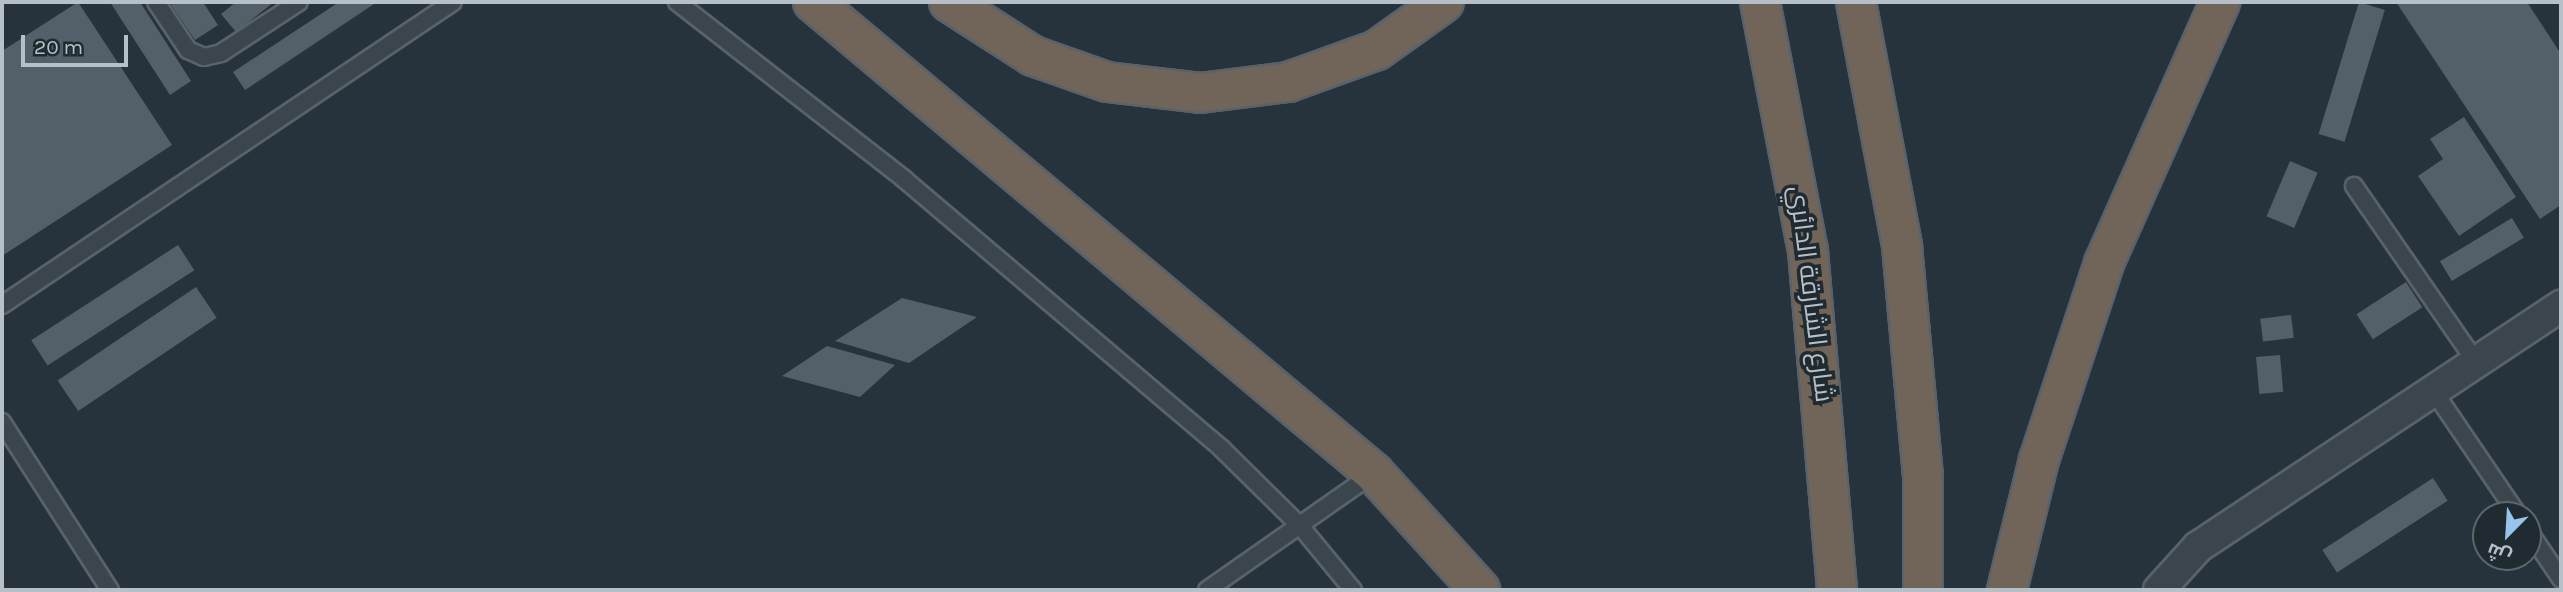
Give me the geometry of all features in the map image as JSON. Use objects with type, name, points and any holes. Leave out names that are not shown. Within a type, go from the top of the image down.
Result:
[{"type":"highway","points":[[813,2],[1374,473],[1480,590]]},
{"type":"highway","points":[[949,2],[1033,56],[1107,82],[1200,93],[1288,82],[1377,50],[1444,2]]},
{"type":"highway","name":"شارع الشارقة الدائري","points":[[1760,2],[1808,251],[1837,590]]},
{"type":"highway","points":[[1856,2],[1902,246],[1923,476],[1923,590]]},
{"type":"highway","points":[[2007,590],[2059,391],[2104,263],[2220,2]]},
{"type":"street","points":[[2159,590],[2198,547],[2561,306]]},
{"type":"street","points":[[2182,590],[2198,547]]},
{"type":"lane","points":[[156,2],[188,50],[204,57],[221,53],[299,2]]},
{"type":"lane","points":[[2,305],[453,2]]},
{"type":"lane","points":[[677,2],[904,179],[1221,448],[1301,527],[1353,590]]},
{"type":"lane","points":[[2354,186],[2476,362]]},
{"type":"lane","points":[[2433,390],[2508,501]]},
{"type":"lane","points":[[2,422],[110,590]]},
{"type":"lane","points":[[1207,590],[1301,527],[1374,473]]},
{"type":"lane","points":[[2542,551],[2561,579]]},
{"type":"building","points":[[78,2],[172,145],[2,256],[2,51]]},
{"type":"building","points":[[110,2],[140,2],[191,81],[170,95]]},
{"type":"building","points":[[175,2],[203,2],[218,25],[195,40],[171,5]]},
{"type":"building","points":[[236,2],[274,2],[236,32],[221,14]]},
{"type":"building","points":[[339,2],[377,2],[245,90],[233,72]]},
{"type":"building","points":[[2359,2],[2385,10],[2344,142],[2319,134]]},
{"type":"building","points":[[2396,2],[2527,2],[2561,54],[2561,205],[2540,219]]},
{"type":"building","points":[[2464,117],[2516,197],[2459,236],[2418,176],[2443,159],[2430,139]]},
{"type":"building","points":[[2290,161],[2318,173],[2294,228],[2267,216]]},
{"type":"building","points":[[2512,218],[2524,238],[2452,281],[2440,261]]},
{"type":"building","points":[[178,245],[194,270],[48,365],[31,340]]},
{"type":"building","points":[[2406,282],[2422,307],[2373,339],[2357,314]]},
{"type":"building","points":[[196,287],[217,318],[78,411],[58,380]]},
{"type":"building","points":[[902,298],[977,317],[909,363],[835,341]]},
{"type":"building","points":[[2291,315],[2294,338],[2263,342],[2260,319]]},
{"type":"building","points":[[827,346],[895,365],[860,397],[782,376]]},
{"type":"building","points":[[2280,355],[2283,392],[2259,394],[2256,357]]},
{"type":"building","points":[[2433,478],[2448,501],[2337,573],[2322,550]]}]
